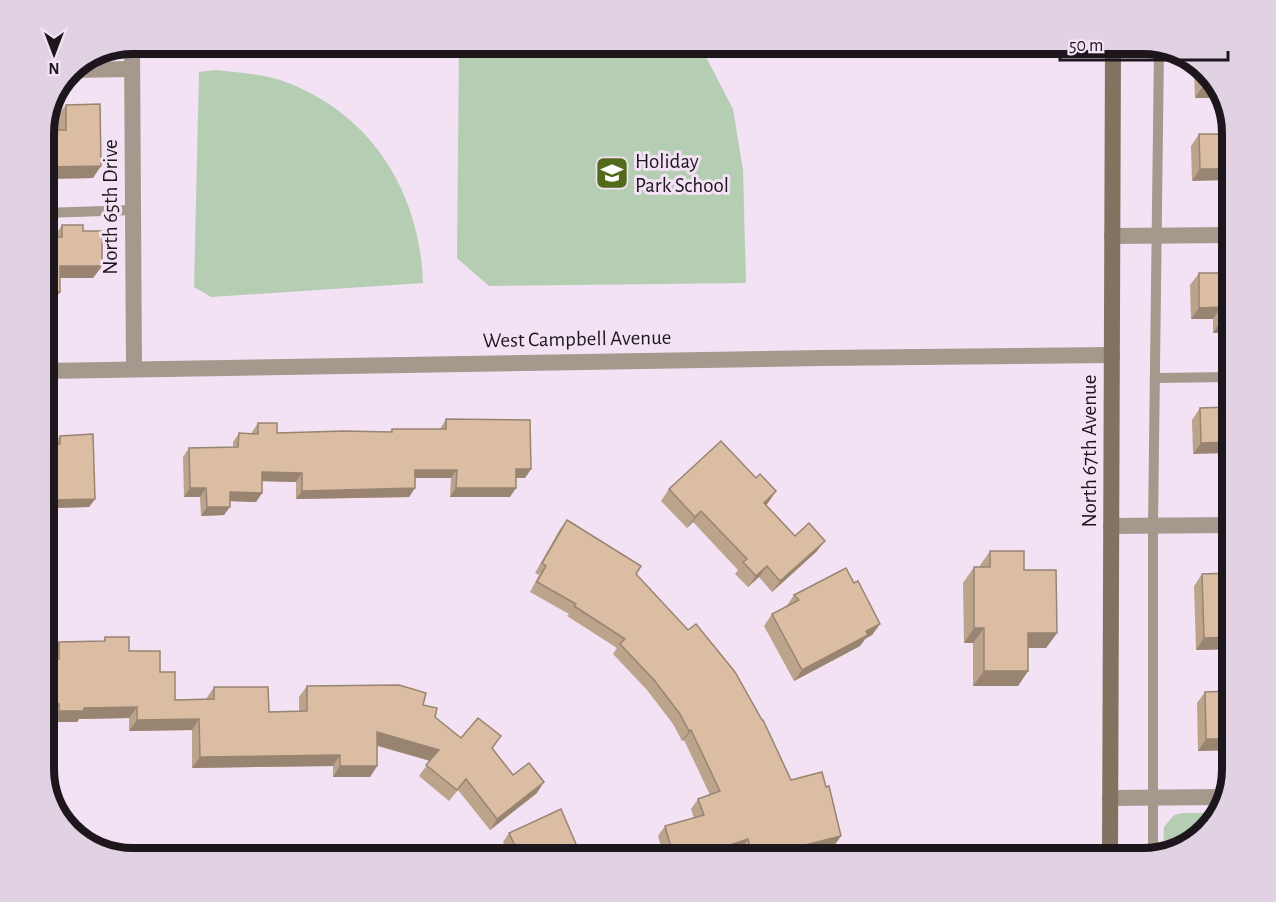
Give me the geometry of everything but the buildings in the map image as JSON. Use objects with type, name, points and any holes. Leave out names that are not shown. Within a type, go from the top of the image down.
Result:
[{"type":"main road","name":"North 67th Avenue","points":[[1110,848],[1113,54]]},
{"type":"street","name":"North 65th Drive","points":[[132,54],[134,369]]},
{"type":"street","points":[[86,70],[132,69]]},
{"type":"street","points":[[1112,236],[1222,236]]},
{"type":"street","name":"West Campbell Avenue","points":[[54,371],[1112,355]]},
{"type":"street","points":[[1111,526],[1222,525]]},
{"type":"street","points":[[1110,798],[1216,797]]},
{"type":"lane","points":[[1153,847],[1153,526],[1159,56]]},
{"type":"lane","points":[[54,213],[133,210]]},
{"type":"lane","points":[[1155,378],[1222,377]]},
{"type":"green space","points":[[459,54],[699,54],[707,59],[733,109],[743,170],[746,283],[489,286],[457,258]]},
{"type":"green space","points":[[215,70],[258,75],[283,81],[314,95],[342,113],[365,135],[385,160],[401,187],[420,249],[423,283],[211,297],[194,287],[199,72]]},
{"type":"green space","points":[[1209,813],[1191,832],[1163,845],[1164,827],[1174,815]]},
{"type":"place","name":"Holiday Park School","points":[[612,173]]}]
